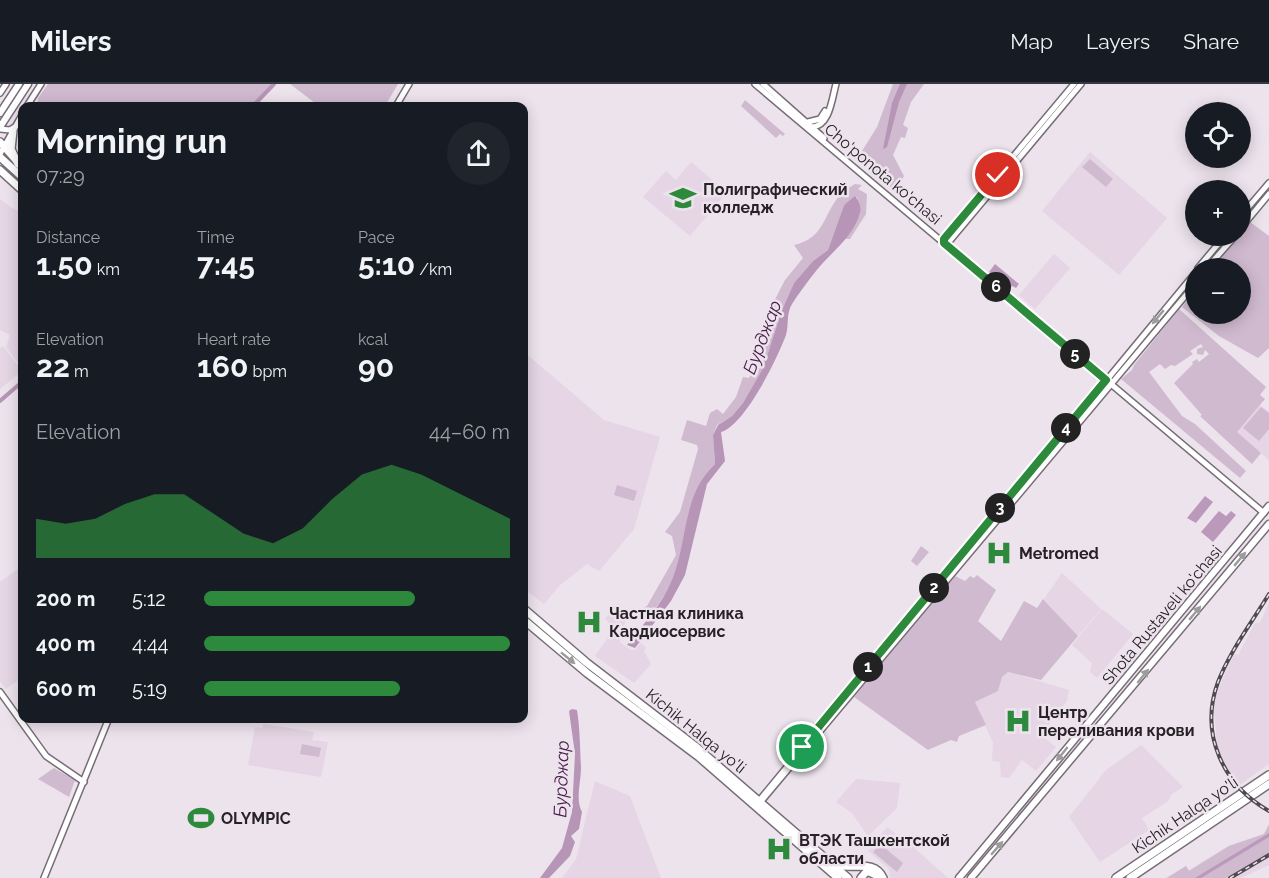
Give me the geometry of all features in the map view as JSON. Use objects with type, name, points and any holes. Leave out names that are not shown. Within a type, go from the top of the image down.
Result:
[{"type":"highway","points":[[15,128],[11,149],[18,161]]},
{"type":"highway","points":[[2,144],[18,163]]},
{"type":"highway","points":[[0,156],[18,173]]},
{"type":"highway","points":[[0,170],[18,186]]},
{"type":"highway","name":"Kichik Halqa yo'li","points":[[528,612],[848,878]]},
{"type":"highway","name":"Kichik Halqa yo'li","points":[[528,624],[545,639],[657,720]]},
{"type":"highway","points":[[545,639],[551,632]]},
{"type":"highway","name":"Kichik Halqa yo'li","points":[[1130,878],[1149,861],[1269,775]]},
{"type":"highway","name":"Kichik Halqa yo'li","points":[[1116,878],[1149,861],[1269,784]]},
{"type":"highway","name":"Kichik Halqa yo'li","points":[[759,802],[805,849],[838,878]]},
{"type":"highway","points":[[805,849],[831,878]]},
{"type":"highway","points":[[822,856],[843,867],[873,867],[881,878]]},
{"type":"highway","points":[[861,878],[869,871],[881,878]]},
{"type":"main road","points":[[0,128],[3,113],[20,84]]},
{"type":"main road","points":[[3,113],[28,84]]},
{"type":"main road","name":"Shota Rustaveli ko'chasi","points":[[958,878],[1267,511]]},
{"type":"main road","name":"Shota Rustaveli ko'chasi","points":[[971,878],[1269,524]]},
{"type":"street","points":[[0,93],[6,84]]},
{"type":"street","points":[[30,102],[41,84]]},
{"type":"street","points":[[400,102],[411,84]]},
{"type":"street","name":"Cho'ponota ko'chasi","points":[[755,84],[809,125]]},
{"type":"street","name":"Cho'ponota ko'chasi","points":[[763,84],[864,174],[1211,467],[1267,511]]},
{"type":"street","points":[[822,124],[835,84]]},
{"type":"street","points":[[821,137],[823,116],[835,84]]},
{"type":"street","points":[[945,242],[1074,84]]},
{"type":"street","points":[[945,242],[1081,84]]},
{"type":"street","points":[[809,125],[823,116]]},
{"type":"street","points":[[0,156],[2,144],[18,122]]},
{"type":"street","points":[[809,125],[822,124]]},
{"type":"street","points":[[0,128],[10,130],[15,128]]},
{"type":"street","points":[[0,175],[9,178]]},
{"type":"street","points":[[1251,204],[1269,183]]},
{"type":"street","points":[[1251,216],[1269,194]]},
{"type":"street","points":[[1207,258],[1217,246]]},
{"type":"street","points":[[1216,258],[1227,246]]},
{"type":"street","points":[[759,802],[1109,381],[1185,284]]},
{"type":"street","points":[[1109,381],[1185,296]]},
{"type":"street","points":[[1172,300],[1178,304]]},
{"type":"street","points":[[0,692],[18,716]]},
{"type":"street","points":[[23,723],[50,760],[84,781]]},
{"type":"street","points":[[45,878],[108,723]]},
{"type":"shaded area","points":[[48,84],[271,84],[272,86],[257,102],[38,102]]},
{"type":"shaded area","points":[[290,84],[398,84],[387,102],[314,102]]},
{"type":"shaded area","points":[[893,84],[924,84],[911,102],[903,125],[908,128],[905,138],[901,137],[893,155],[904,176],[895,191],[857,159],[877,127]]},
{"type":"shaded area","points":[[900,84],[907,84],[899,102],[887,147],[883,149],[892,103]]},
{"type":"shaded area","points":[[745,100],[785,134],[783,136],[780,134],[776,138],[741,106]]},
{"type":"shaded area","points":[[1090,152],[1167,218],[1119,275],[1042,211]]},
{"type":"shaded area","points":[[1090,159],[1113,179],[1106,187],[1082,167]]},
{"type":"shaded area","name":"Полиграфический колледж","points":[[691,162],[727,192],[690,236],[643,197],[666,171],[676,180]]},
{"type":"shaded area","points":[[855,184],[862,185],[858,189],[867,194],[866,214],[850,239],[844,239],[856,220],[857,197],[844,205],[828,250],[813,261],[794,283],[782,310],[763,368],[743,403],[732,416],[717,425],[713,435],[715,464],[706,473],[695,495],[676,572],[658,605],[646,619],[638,611],[647,606],[676,555],[672,536],[665,532],[680,512],[698,449],[697,445],[681,440],[687,420],[706,426],[710,413],[717,409],[723,414],[736,397],[743,377],[749,378],[761,357],[775,311],[770,309],[785,280],[803,258],[794,245],[806,241],[815,234],[836,200]]},
{"type":"shaded area","name":"Бурджар","points":[[855,196],[860,210],[853,229],[816,271],[792,304],[786,335],[768,374],[750,405],[730,427],[721,432],[725,461],[707,484],[685,575],[671,601],[635,648],[627,645],[658,606],[672,580],[691,504],[704,476],[715,464],[713,435],[718,425],[732,416],[743,403],[763,368],[782,310],[794,283],[813,261],[828,250],[844,205]]},
{"type":"shaded area","points":[[0,199],[18,210],[18,363],[6,347],[10,335],[0,330]]},
{"type":"shaded area","points":[[1251,223],[1269,236],[1269,348],[1258,358],[1219,336],[1204,324],[1251,324],[1251,258],[1221,258],[1231,246],[1251,246]]},
{"type":"shaded area","points":[[1054,254],[1070,268],[1035,309],[1019,295]]},
{"type":"shaded area","points":[[995,264],[1019,284],[1016,288],[1012,286],[1009,289],[989,272]]},
{"type":"shaded area","points":[[1179,309],[1185,314],[1185,324],[1196,324],[1266,387],[1260,395],[1265,399],[1237,432],[1261,453],[1252,464],[1200,416],[1202,415],[1174,383],[1193,364],[1192,362],[1197,359],[1199,362],[1209,354],[1205,350],[1203,355],[1197,354],[1197,349],[1203,347],[1201,344],[1190,351],[1193,354],[1175,366],[1171,365],[1165,369],[1160,364],[1149,372],[1182,416],[1195,424],[1246,471],[1240,478],[1121,379],[1132,370]]},
{"type":"shaded area","points":[[3,346],[18,366],[18,374],[0,389],[0,348]]},
{"type":"shaded area","points":[[528,355],[604,420],[660,437],[634,529],[599,571],[587,564],[560,585],[544,604],[528,592]]},
{"type":"shaded area","points":[[1260,405],[1269,412],[1269,460],[1236,432]]},
{"type":"shaded area","points":[[1261,407],[1269,413],[1269,429],[1259,441],[1243,428]]},
{"type":"shaded area","points":[[617,485],[637,491],[634,501],[614,495]]},
{"type":"shaded area","points":[[1205,496],[1213,502],[1196,523],[1187,518]]},
{"type":"shaded area","points":[[1219,511],[1226,516],[1231,511],[1236,515],[1213,542],[1201,532]]},
{"type":"shaded area","points":[[921,546],[929,552],[917,566],[911,561]]},
{"type":"shaded area","points":[[18,569],[18,680],[6,689],[0,681],[0,582]]},
{"type":"shaded area","points":[[1062,573],[1101,609],[1078,636],[1044,599]]},
{"type":"shaded area","points":[[977,575],[996,590],[978,621],[1001,641],[1024,601],[1037,608],[1043,599],[1078,636],[1041,680],[1008,672],[1002,677],[998,691],[975,702],[986,725],[959,736],[957,742],[951,740],[928,750],[854,697],[955,576],[965,581],[970,576],[974,578]]},
{"type":"shaded area","points":[[1269,602],[1269,764],[1238,786],[1222,761],[1217,746],[1214,709],[1217,692],[1234,654],[1238,655],[1255,623],[1260,623]]},
{"type":"shaded area","points":[[615,607],[627,615],[620,642],[630,650],[635,650],[641,643],[646,648],[644,651],[651,664],[634,683],[595,656],[615,628],[605,619]]},
{"type":"shaded area","points":[[1102,609],[1133,634],[1097,678],[1090,672],[1092,663],[1072,645]]},
{"type":"shaded area","name":"Центр переливания крови","points":[[1008,672],[1069,690],[1067,701],[1041,735],[1056,747],[1036,771],[1022,760],[1009,778],[1001,777],[1000,762],[992,761],[993,743],[975,702],[998,691],[1002,677]]},
{"type":"shaded area","name":"Бурджар","points":[[577,710],[579,731],[581,768],[579,796],[582,812],[579,829],[571,836],[575,842],[570,856],[549,878],[540,878],[562,848],[572,812],[575,754],[569,711]]},
{"type":"shaded area","points":[[263,724],[314,732],[312,740],[328,742],[321,777],[248,765],[255,727],[262,728]]},
{"type":"shaded area","points":[[302,744],[321,748],[319,757],[300,754]]},
{"type":"shaded area","points":[[1141,745],[1183,787],[1172,794],[1167,802],[1142,818],[1149,830],[1100,862],[1069,817],[1106,770]]},
{"type":"shaded area","points":[[54,768],[75,780],[69,797],[38,779]]},
{"type":"shaded area","points":[[856,779],[900,783],[897,808],[868,836],[852,813],[836,802]]},
{"type":"shaded area","points":[[595,781],[630,796],[661,878],[562,878],[576,859]]},
{"type":"shaded area","points":[[1269,823],[1269,865],[1241,878],[1165,878],[1186,866],[1189,870],[1228,846],[1264,834]]},
{"type":"shaded area","points":[[1269,825],[1269,853],[1226,878],[1167,878],[1186,866],[1189,871],[1229,846],[1264,834]]},
{"type":"shaded area","points":[[887,827],[948,878],[890,878],[889,869],[868,851]]},
{"type":"shaded area","points":[[1269,833],[1269,837],[1201,878],[1195,878]]},
{"type":"shaded area","points":[[880,844],[903,863],[897,872],[873,852]]},
{"type":"waterway","points":[[257,102],[274,84]]},
{"type":"waterway","points":[[0,401],[18,385]]},
{"type":"railway","points":[[1269,594],[1223,670],[1213,701],[1211,720],[1219,756],[1228,772],[1239,787],[1269,811]]},
{"type":"railway","points":[[1230,878],[1269,855]]},
{"type":"place","name":"Полиграфический колледж","points":[[683,198]]},
{"type":"place","name":"Metromed","points":[[999,553]]},
{"type":"place","name":"Частная клиника Кардиосервис","points":[[589,622]]},
{"type":"place","name":"Центр переливания крови","points":[[1018,721]]},
{"type":"place","name":"OLYMPIC","points":[[201,818]]},
{"type":"place","name":"ВТЭК Ташкентской области","points":[[779,849]]},
{"type":"route","points":[[802,747],[1106,380],[944,243],[944,239],[998,175]]}]
